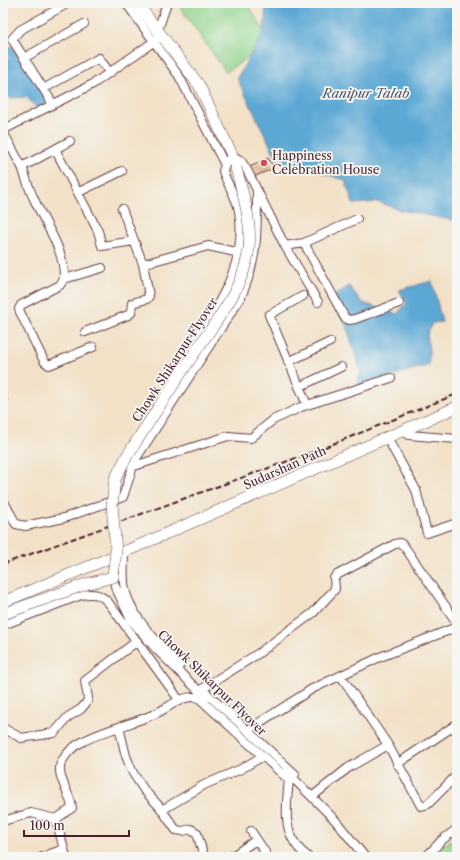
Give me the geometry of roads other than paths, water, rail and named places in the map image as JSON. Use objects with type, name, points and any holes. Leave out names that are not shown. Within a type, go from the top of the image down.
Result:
[{"type":"main road","name":"Chowk Shikarpur Flyover","points":[[113,577],[116,551],[112,506],[115,479],[127,456],[227,305],[244,270],[250,229],[248,216],[230,167],[232,155],[199,85],[158,36],[137,3]]},
{"type":"main road","name":"Sudarshan Path","points":[[3,602],[124,552],[386,436],[457,407]]},
{"type":"main road","points":[[3,614],[86,584],[113,577]]},
{"type":"street","points":[[126,3],[158,36],[230,167],[223,171],[239,210],[241,240],[240,253],[235,270],[218,305],[166,379]]},
{"type":"street","points":[[93,348],[48,365],[44,361],[20,312],[19,309],[21,305],[60,285],[64,279],[62,260],[47,222],[34,200],[22,167],[3,131],[110,73],[158,36],[167,3]]},
{"type":"street","points":[[54,104],[45,88],[13,43],[12,39],[14,35],[65,5]]},
{"type":"street","points":[[24,58],[84,24]]},
{"type":"street","points":[[45,88],[99,58],[110,73]]},
{"type":"street","points":[[22,167],[70,141]]},
{"type":"street","points":[[55,149],[79,192],[98,231],[102,246],[134,241]]},
{"type":"street","points":[[232,155],[241,161],[285,246],[318,302]]},
{"type":"street","points":[[79,192],[122,171]]},
{"type":"street","points":[[3,500],[13,520],[21,526],[64,518],[121,499],[124,494],[131,467],[241,297],[252,271],[255,255],[257,192]]},
{"type":"street","points":[[85,332],[128,315],[131,313],[132,303],[149,298],[143,264],[122,209]]},
{"type":"street","points":[[285,246],[304,243],[357,219]]},
{"type":"street","points":[[304,243],[345,318],[350,320],[355,319],[399,303]]},
{"type":"street","points":[[143,264],[208,246],[240,253]]},
{"type":"street","points":[[64,279],[102,268]]},
{"type":"street","points":[[303,296],[269,315],[307,405]]},
{"type":"street","points":[[288,362],[330,342]]},
{"type":"street","points":[[299,387],[341,367]]},
{"type":"street","points":[[131,467],[228,436],[251,438],[273,420],[307,405],[391,378]]},
{"type":"street","points":[[402,430],[409,435],[457,439]]},
{"type":"street","points":[[386,436],[416,490],[427,532],[457,523]]},
{"type":"street","points":[[202,689],[259,652],[313,613],[335,589],[334,578],[337,575],[395,544],[400,543],[404,546],[457,623]]},
{"type":"street","points":[[124,552],[124,584],[134,611],[146,630],[202,689],[295,774],[292,779],[286,811],[287,823],[296,846],[308,857]]},
{"type":"street","name":"Chowk Shikarpur Flyover","points":[[113,577],[115,586],[131,620],[142,633],[199,692],[282,768],[292,779]]},
{"type":"street","points":[[3,625],[81,595],[92,593],[100,595],[108,602],[180,701]]},
{"type":"street","points":[[248,730],[312,689],[380,657],[457,627]]},
{"type":"street","points":[[3,728],[21,738],[54,733],[68,717],[81,709],[87,702],[88,698],[85,681],[88,676],[137,641]]},
{"type":"street","points":[[341,676],[388,745],[421,806],[428,804],[457,775]]},
{"type":"street","points":[[3,821],[31,813],[56,819],[72,808],[60,771],[61,762],[68,753],[81,743],[158,712],[192,696],[199,698],[263,756],[313,796],[365,857]]},
{"type":"street","points":[[397,764],[457,724]]},
{"type":"street","points":[[119,727],[126,756],[144,790],[162,810],[176,830],[180,831],[191,829],[197,833],[202,857]]},
{"type":"street","points":[[313,796],[348,768],[388,745]]},
{"type":"street","points":[[162,810],[204,786],[241,770],[263,756]]},
{"type":"street","points":[[56,819],[66,857]]},
{"type":"street","points":[[426,857],[442,840],[457,829]]},
{"type":"street","points":[[251,831],[265,852]]},
{"type":"street","points":[[231,857],[256,840]]},
{"type":"street","points":[[42,857],[64,849]]},
{"type":"water","name":"Ranipur Talab","points":[[266,3],[457,3],[457,221],[400,210],[378,202],[353,204],[345,180],[277,159],[237,78],[264,32]]},
{"type":"water","points":[[12,46],[45,93],[46,104],[37,109],[27,97],[12,98],[3,96],[3,61],[9,59],[5,48]]},
{"type":"water","points":[[432,281],[442,322],[432,323],[427,335],[429,365],[360,385],[357,383],[361,372],[346,325],[328,300],[349,286],[363,303],[397,314],[407,303],[399,290]]},
{"type":"railway","points":[[3,564],[313,452],[457,394]]},
{"type":"place","name":"Happiness Celebration House","points":[[264,163]]}]
